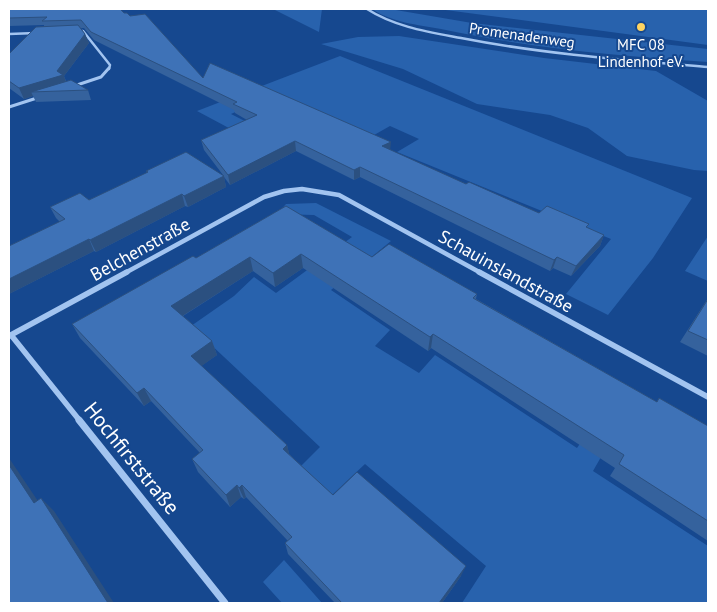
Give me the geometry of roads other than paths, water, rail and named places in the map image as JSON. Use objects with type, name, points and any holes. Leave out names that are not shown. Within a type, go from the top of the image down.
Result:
[{"type":"street","name":"Promenadenweg","points":[[367,9],[389,21],[467,39],[598,57],[708,67]]},
{"type":"street","points":[[70,88],[97,79],[107,73],[110,68],[110,65],[83,31],[74,32]]},
{"type":"street","points":[[9,34],[37,33]]},
{"type":"street","points":[[9,107],[44,96]]},
{"type":"street","name":"Belchenstraße","points":[[10,336],[264,197],[286,189]]},
{"type":"street","name":"Schauinslandstraße","points":[[286,189],[313,189],[339,194],[708,397]]},
{"type":"street","name":"Hochfirststraße","points":[[10,336],[225,603]]},
{"type":"place","name":"MFC 08 Lindenhof eV.","points":[[641,27]]}]
